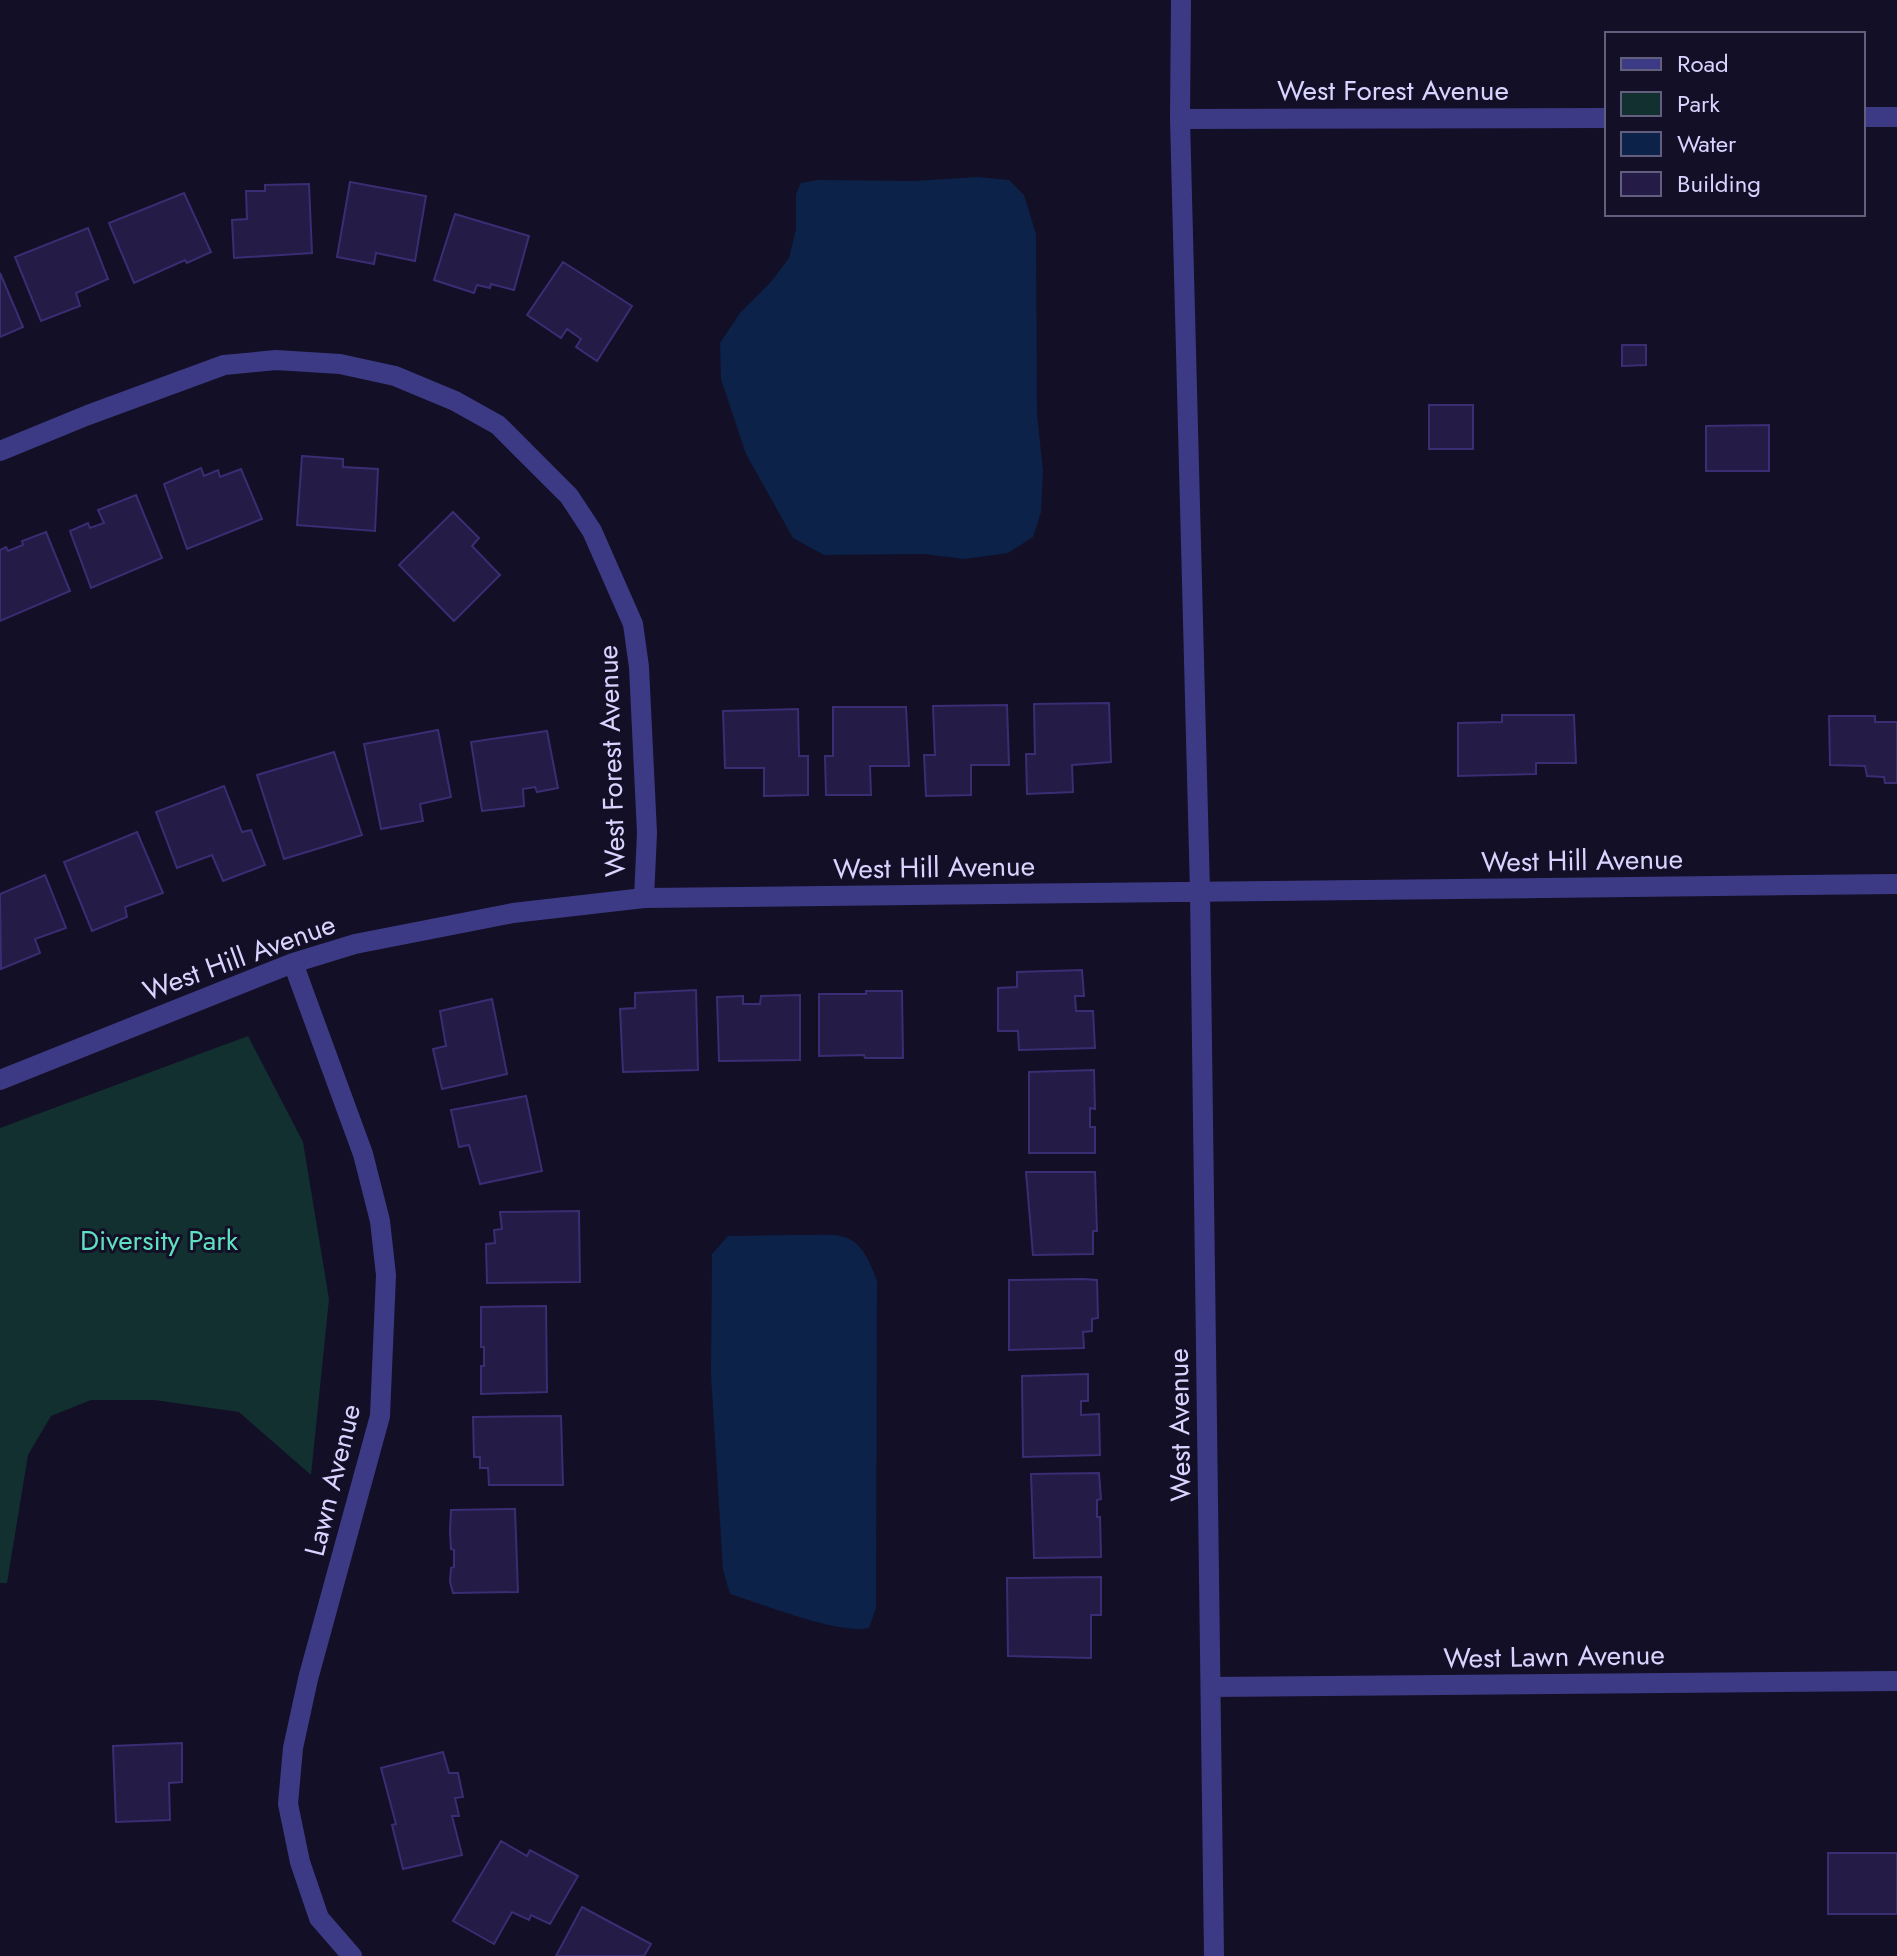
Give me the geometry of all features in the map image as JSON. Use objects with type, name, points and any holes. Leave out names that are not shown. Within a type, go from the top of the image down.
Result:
[{"type":"street","name":"West Avenue","points":[[1181,0],[1180,119],[1200,892],[1214,1956]]},
{"type":"street","points":[[1865,117],[1897,117]]},
{"type":"street","name":"West Forest Avenue","points":[[1180,119],[1605,118]]},
{"type":"street","name":"West Forest Avenue","points":[[0,451],[224,365],[276,360],[340,364],[395,376],[455,401],[498,425],[569,496],[592,531],[633,624],[639,667],[647,833],[644,898]]},
{"type":"street","name":"West Hill Avenue","points":[[0,1080],[293,963],[355,944],[513,913],[644,898],[1897,884]]},
{"type":"street","name":"Lawn Avenue","points":[[293,963],[363,1154],[380,1221],[386,1275],[380,1416],[308,1679],[293,1748],[288,1804],[300,1862],[319,1918],[352,1956]]},
{"type":"street","name":"West Lawn Avenue","points":[[1211,1687],[1897,1681]]},
{"type":"green space","name":"Diversity Park","points":[[248,1036],[303,1142],[329,1299],[311,1475],[239,1412],[154,1400],[91,1400],[51,1416],[28,1455],[7,1583],[0,1583],[0,1128]]},
{"type":"water","points":[[978,177],[1009,180],[1024,195],[1036,234],[1037,414],[1043,471],[1041,512],[1033,537],[1008,553],[965,559],[924,554],[824,555],[793,538],[746,454],[721,379],[720,343],[740,313],[770,283],[789,258],[796,229],[796,194],[801,183],[818,180],[913,181]]},
{"type":"water","points":[[728,1236],[846,1237],[862,1250],[877,1281],[876,1608],[869,1628],[856,1629],[820,1623],[730,1594],[723,1570],[711,1375],[712,1254]]},
{"type":"building","points":[[350,182],[426,196],[415,261],[376,253],[374,264],[337,257]]},
{"type":"building","points":[[309,184],[312,253],[234,258],[232,220],[247,219],[246,191],[265,191],[265,185]]},
{"type":"building","points":[[184,193],[211,252],[134,283],[109,223]]},
{"type":"building","points":[[455,214],[529,236],[514,290],[491,284],[490,288],[477,285],[474,293],[434,280]]},
{"type":"building","points":[[88,228],[108,279],[76,293],[80,306],[41,321],[15,257]]},
{"type":"building","points":[[563,262],[632,306],[597,361],[576,347],[581,339],[567,329],[561,338],[527,315]]},
{"type":"building","points":[[0,273],[23,327],[0,337]]},
{"type":"building","points":[[1622,345],[1646,345],[1646,365],[1622,366]]},
{"type":"building","points":[[1429,405],[1473,405],[1473,449],[1429,449]]},
{"type":"building","points":[[1769,425],[1769,471],[1706,471],[1706,426]]},
{"type":"building","points":[[302,456],[343,459],[343,467],[378,469],[375,531],[297,525]]},
{"type":"building","points":[[201,468],[204,476],[218,470],[220,477],[241,469],[262,519],[187,549],[164,484]]},
{"type":"building","points":[[136,495],[162,558],[91,588],[70,531],[88,523],[90,528],[104,523],[98,510]]},
{"type":"building","points":[[453,512],[479,538],[472,546],[500,575],[454,621],[399,565]]},
{"type":"building","points":[[46,532],[70,591],[0,621],[0,550],[6,547],[8,551],[23,545],[22,541]]},
{"type":"building","points":[[1109,703],[1111,762],[1072,765],[1073,792],[1027,794],[1026,754],[1035,754],[1034,704]]},
{"type":"building","points":[[1007,705],[1009,765],[971,765],[971,795],[926,796],[924,755],[935,755],[933,706]]},
{"type":"building","points":[[833,707],[906,707],[909,766],[870,766],[871,795],[826,795],[825,756],[833,756]]},
{"type":"building","points":[[798,709],[799,756],[808,756],[808,795],[764,796],[764,768],[725,768],[723,711]]},
{"type":"building","points":[[1502,715],[1574,715],[1576,763],[1536,763],[1536,774],[1458,776],[1458,723],[1502,722]]},
{"type":"building","points":[[1829,716],[1875,716],[1875,722],[1897,722],[1897,783],[1885,783],[1884,777],[1867,776],[1865,766],[1830,765]]},
{"type":"building","points":[[438,730],[451,797],[420,804],[423,821],[381,829],[364,744]]},
{"type":"building","points":[[547,731],[558,788],[537,792],[535,787],[523,789],[524,806],[482,811],[471,742]]},
{"type":"building","points":[[334,752],[362,835],[284,859],[257,775]]},
{"type":"building","points":[[224,786],[242,832],[251,830],[265,865],[223,881],[212,855],[177,868],[156,812]]},
{"type":"building","points":[[137,832],[163,893],[125,907],[127,917],[92,931],[64,862]]},
{"type":"building","points":[[45,875],[66,928],[35,939],[40,953],[1,969],[0,894]]},
{"type":"building","points":[[1082,970],[1084,996],[1075,996],[1076,1011],[1093,1011],[1095,1048],[1019,1050],[1018,1031],[998,1031],[998,988],[1017,987],[1017,972]]},
{"type":"building","points":[[696,990],[698,1070],[623,1072],[620,1009],[635,1008],[635,993]]},
{"type":"building","points":[[866,991],[902,991],[903,1058],[819,1056],[819,994],[866,994]]},
{"type":"building","points":[[800,995],[800,1060],[719,1061],[717,997],[743,996],[743,1004],[760,1004],[761,996]]},
{"type":"building","points":[[492,999],[507,1074],[442,1089],[433,1049],[446,1046],[440,1011]]},
{"type":"building","points":[[1094,1070],[1095,1109],[1090,1108],[1090,1127],[1095,1127],[1095,1153],[1029,1153],[1029,1072]]},
{"type":"building","points":[[526,1096],[542,1171],[480,1184],[469,1145],[459,1147],[451,1110]]},
{"type":"building","points":[[1026,1172],[1095,1172],[1097,1231],[1093,1231],[1093,1254],[1033,1255]]},
{"type":"building","points":[[579,1211],[580,1282],[487,1283],[486,1244],[495,1243],[494,1230],[502,1229],[500,1212]]},
{"type":"building","points":[[1009,1280],[1097,1280],[1098,1318],[1092,1319],[1092,1331],[1083,1332],[1084,1348],[1009,1350]]},
{"type":"building","points":[[546,1306],[547,1392],[481,1394],[484,1347],[481,1347],[481,1307]]},
{"type":"building","points":[[1088,1374],[1088,1401],[1081,1401],[1081,1415],[1099,1414],[1100,1455],[1023,1457],[1022,1376]]},
{"type":"building","points":[[561,1416],[563,1485],[489,1485],[488,1468],[480,1468],[480,1457],[474,1457],[473,1417]]},
{"type":"building","points":[[1099,1473],[1101,1499],[1097,1500],[1097,1517],[1100,1517],[1101,1557],[1034,1558],[1031,1474]]},
{"type":"building","points":[[515,1509],[518,1592],[453,1593],[450,1582],[451,1568],[454,1567],[451,1510]]},
{"type":"building","points":[[1101,1577],[1101,1615],[1091,1615],[1091,1658],[1008,1656],[1007,1578]]},
{"type":"building","points":[[182,1743],[182,1782],[169,1783],[170,1820],[116,1822],[113,1746]]},
{"type":"building","points":[[443,1752],[449,1773],[458,1773],[463,1797],[455,1798],[459,1816],[452,1816],[462,1855],[403,1869],[392,1825],[396,1824],[381,1768]]},
{"type":"building","points":[[501,1841],[527,1856],[530,1850],[578,1876],[550,1924],[531,1915],[529,1920],[512,1912],[494,1944],[453,1921]]},
{"type":"building","points":[[1828,1853],[1897,1853],[1897,1914],[1828,1914]]},
{"type":"building","points":[[582,1907],[651,1944],[644,1956],[556,1956]]}]
